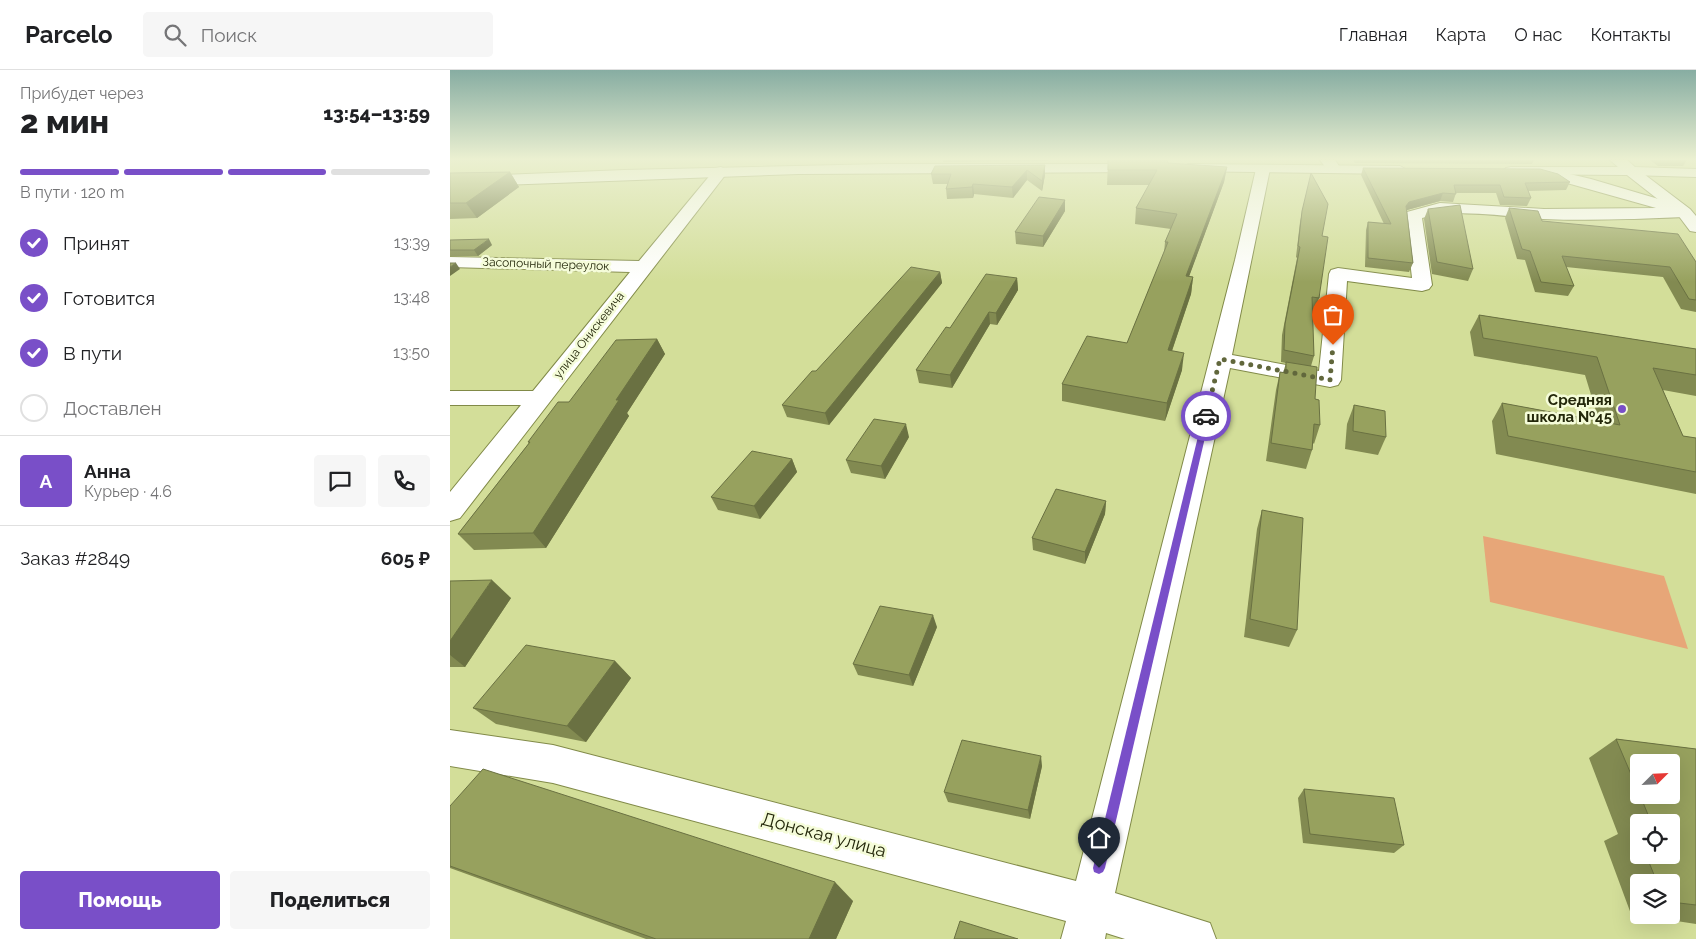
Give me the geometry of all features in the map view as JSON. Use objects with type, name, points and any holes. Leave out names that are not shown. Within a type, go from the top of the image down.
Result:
[{"type":"street","name":"улица Онискевича","points":[[450,511],[697,201]]},
{"type":"street","points":[[1086,922],[1256,201]]},
{"type":"street","points":[[1647,201],[1684,212]]},
{"type":"street","points":[[1669,201],[1684,212],[1696,227]]},
{"type":"street","points":[[1220,359],[1330,380],[1338,274],[1422,285],[1413,216],[1440,208],[1544,214],[1614,215],[1684,212]]},
{"type":"street","name":"Засопочный переулок","points":[[450,262],[642,267]]},
{"type":"street","points":[[450,398],[539,398]]},
{"type":"street","name":"Донская улица","points":[[450,748],[553,764],[1086,922],[1194,939]]},
{"type":"shaded area","points":[[1483,536],[1664,576],[1688,649],[1490,602]]},
{"type":"building","points":[[450,201],[469,201],[466,203],[450,203]]},
{"type":"building","points":[[1037,201],[1065,201],[1043,236],[1015,232]]},
{"type":"building","points":[[1140,201],[1214,201],[1186,276],[1193,277],[1168,350],[1184,353],[1167,403],[1062,384],[1087,336],[1127,343],[1168,242],[1165,242],[1177,214],[1136,208]]},
{"type":"building","points":[[1304,201],[1326,201],[1328,204],[1322,236],[1328,237],[1319,298],[1312,297],[1314,356],[1284,350],[1285,324],[1300,247],[1298,246]]},
{"type":"building","points":[[1379,201],[1414,201],[1409,202],[1406,206],[1413,263],[1368,258],[1368,222],[1391,224]]},
{"type":"building","points":[[1460,205],[1473,269],[1437,262],[1428,209]]},
{"type":"building","points":[[1509,208],[1538,211],[1542,221],[1678,234],[1696,262],[1696,300],[1689,299],[1670,267],[1562,256],[1574,286],[1541,282],[1530,251],[1522,249]]},
{"type":"building","points":[[489,239],[474,250],[450,250],[450,240]]},
{"type":"building","points":[[911,267],[940,272],[825,413],[782,405],[812,371],[816,371]]},
{"type":"building","points":[[986,274],[1017,278],[996,313],[989,312],[950,375],[916,370],[946,327],[950,328]]},
{"type":"building","points":[[1479,315],[1696,349],[1696,375],[1653,368],[1683,436],[1696,438],[1696,472],[1508,436],[1502,403],[1620,425],[1597,357],[1483,338]]},
{"type":"building","points":[[657,339],[616,400],[619,400],[533,533],[458,534],[530,442],[528,442],[558,402],[569,402],[616,340]]},
{"type":"building","points":[[1286,362],[1317,367],[1315,399],[1319,400],[1320,425],[1314,424],[1312,450],[1271,443],[1280,372],[1286,373]]},
{"type":"building","points":[[1354,405],[1385,411],[1386,437],[1353,431]]},
{"type":"building","points":[[874,419],[906,424],[881,466],[846,460]]},
{"type":"building","points":[[752,451],[792,459],[754,506],[711,497]]},
{"type":"building","points":[[1056,489],[1106,501],[1085,552],[1032,538]]},
{"type":"building","points":[[1262,510],[1303,518],[1297,630],[1250,619]]},
{"type":"building","points":[[492,580],[450,641],[450,581]]},
{"type":"building","points":[[880,606],[933,615],[909,675],[853,664]]},
{"type":"building","points":[[526,645],[615,661],[567,726],[473,708]]},
{"type":"building","points":[[1616,739],[1696,749],[1696,905],[1680,903],[1680,874],[1654,874],[1650,864],[1680,864],[1680,814],[1648,814],[1644,804],[1680,804],[1680,754],[1630,754],[1630,772]]},
{"type":"building","points":[[962,740],[1041,756],[1028,810],[944,792]]},
{"type":"building","points":[[483,769],[835,882],[809,939],[656,939],[450,866],[450,806]]},
{"type":"building","points":[[1304,789],[1394,798],[1404,845],[1310,834]]},
{"type":"building","points":[[960,921],[1018,939],[954,939]]},
{"type":"way so far","points":[[1206,416],[1220,359],[1330,380],[1333,345]]},
{"type":"place","name":"Средняя школа №45","points":[[1622,409]]},
{"type":"route","points":[[1099,868],[1206,416]]}]
